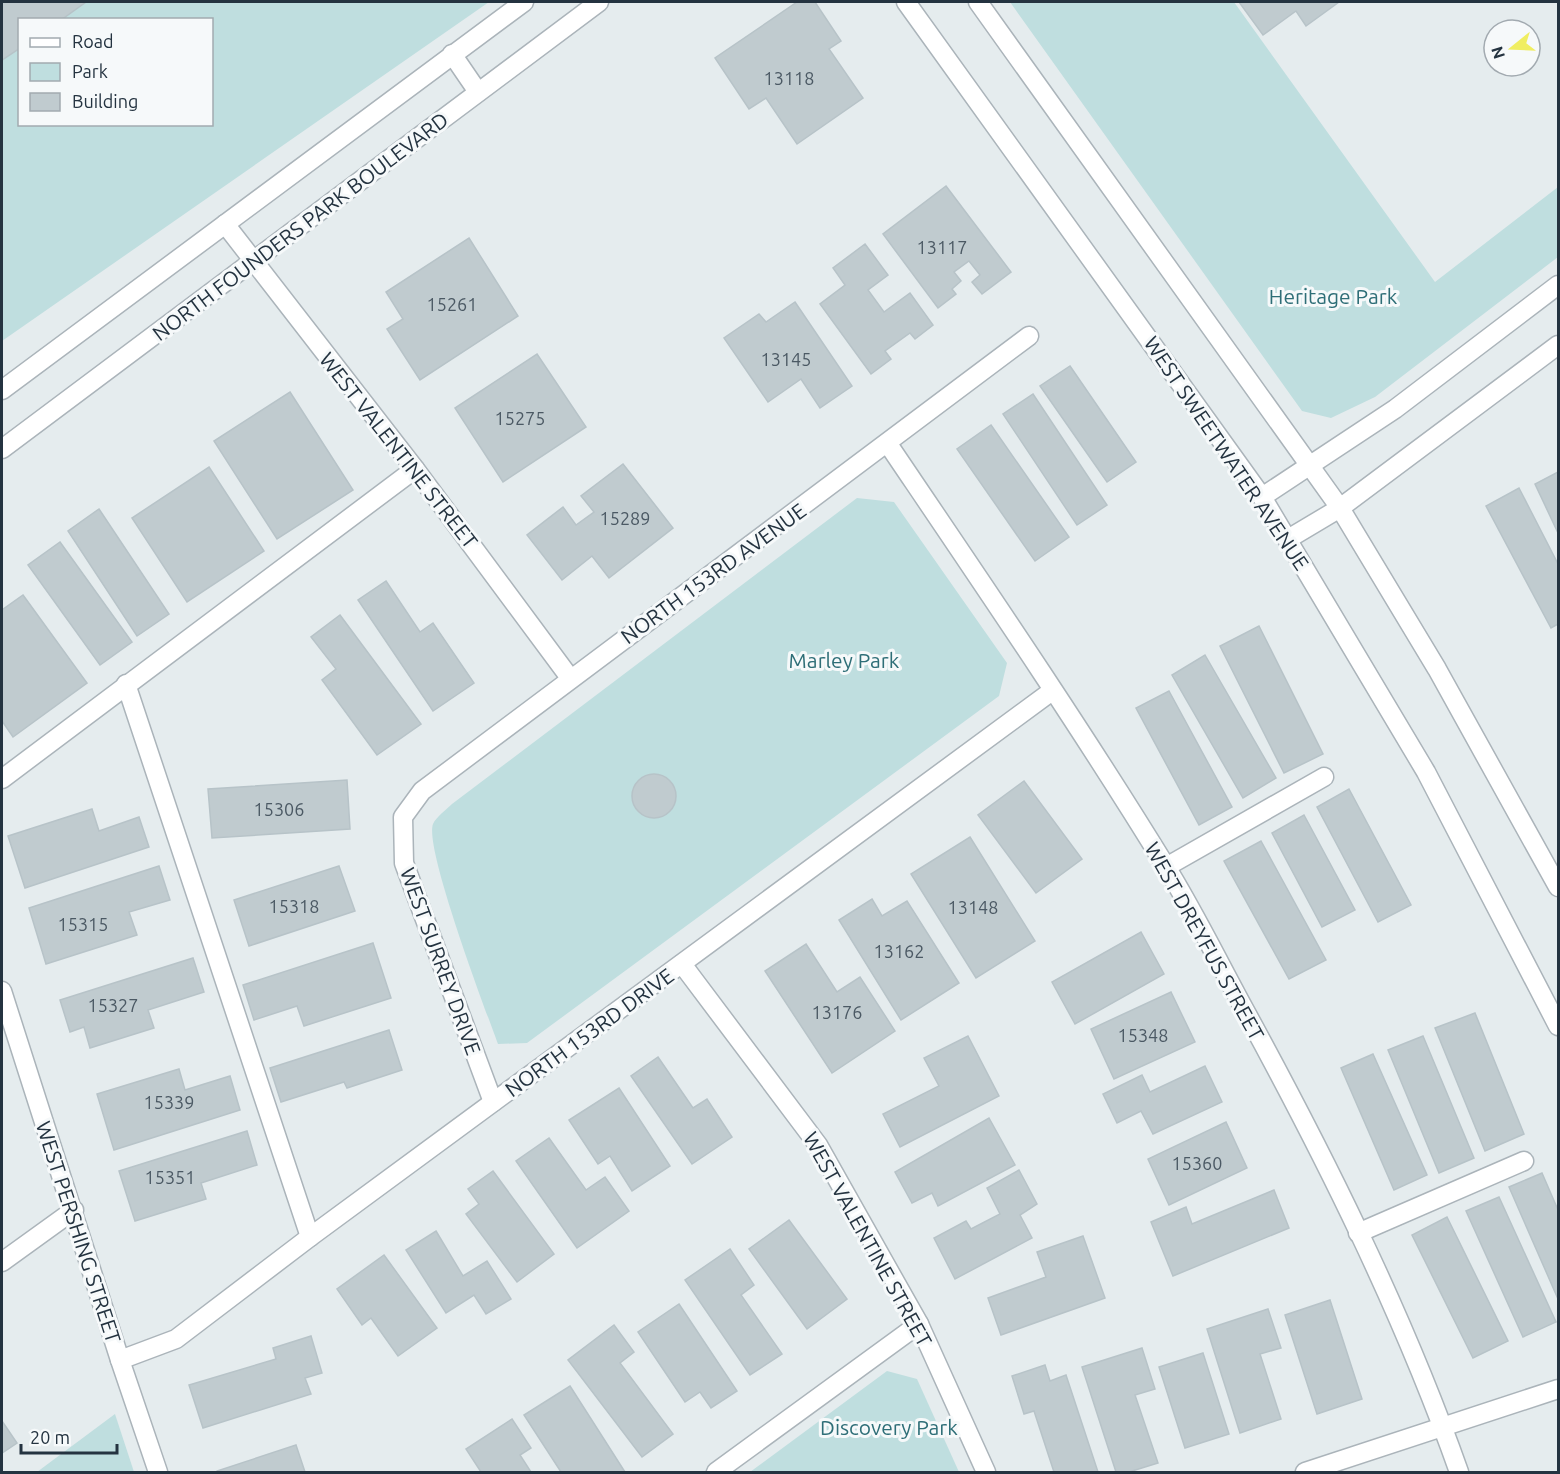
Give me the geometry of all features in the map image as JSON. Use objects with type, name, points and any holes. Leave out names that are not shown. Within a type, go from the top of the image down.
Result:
[{"type":"street","points":[[2,390],[524,2]]},
{"type":"street","name":"NORTH FOUNDERS PARK BOULEVARD","points":[[2,449],[598,2]]},
{"type":"street","name":"WEST SWEETWATER AVENUE","points":[[906,2],[1262,497],[1426,772],[1558,1026]]},
{"type":"street","points":[[978,2],[1340,508],[1437,669],[1558,887]]},
{"type":"street","points":[[452,54],[478,92]]},
{"type":"street","name":"WEST VALENTINE STREET","points":[[225,224],[416,469],[570,678]]},
{"type":"street","points":[[1262,497],[1310,468],[1395,409],[1558,285]]},
{"type":"street","name":"NORTH 153RD AVENUE","points":[[403,817],[422,791],[570,678],[888,444],[1029,336]]},
{"type":"street","points":[[1288,539],[1340,508],[1558,345]]},
{"type":"street","name":"WEST DREYFUS STREET","points":[[888,444],[1167,867],[1282,1078],[1358,1233],[1443,1427],[1459,1473]]},
{"type":"street","points":[[2,779],[416,469]]},
{"type":"street","points":[[126,684],[310,1237]]},
{"type":"street","name":"NORTH 153RD DRIVE","points":[[120,1360],[176,1339],[310,1237],[1052,691]]},
{"type":"street","points":[[1167,867],[1324,777]]},
{"type":"street","name":"WEST SURREY DRIVE","points":[[403,817],[404,863],[493,1102]]},
{"type":"street","name":"WEST VALENTINE STREET","points":[[682,964],[818,1145],[919,1324],[986,1473]]},
{"type":"street","name":"WEST PERSHING STREET","points":[[3,1003],[74,1210],[120,1360],[158,1473]]},
{"type":"street","points":[[1358,1233],[1524,1161]]},
{"type":"street","points":[[2,1262],[74,1210]]},
{"type":"street","points":[[716,1473],[919,1324]]},
{"type":"street","points":[[1305,1473],[1558,1389]]},
{"type":"green space","points":[[2,2],[489,2],[2,341]]},
{"type":"green space","name":"Heritage Park","points":[[1010,2],[1234,2],[1435,282],[1558,187],[1558,257],[1375,397],[1331,418],[1302,411]]},
{"type":"green space","name":"Marley Park","points":[[857,498],[894,502],[1007,663],[999,696],[527,1043],[498,1044],[446,895],[433,839],[434,821],[452,804]]},
{"type":"green space","name":"Discovery Park","points":[[887,1371],[917,1379],[959,1472],[750,1472]]},
{"type":"green space","points":[[115,1414],[134,1472],[37,1472]]},
{"type":"building","points":[[2,2],[86,2],[64,18],[18,18],[18,49],[2,60]]},
{"type":"building","points":[[797,2],[815,2],[841,41],[829,49],[863,98],[797,144],[766,98],[749,109],[715,58]]},
{"type":"building","points":[[1239,2],[1339,2],[1306,26],[1296,11],[1263,35]]},
{"type":"building","points":[[946,186],[1011,272],[982,294],[972,282],[980,275],[969,261],[954,272],[961,281],[952,289],[956,294],[938,308],[883,234]]},
{"type":"building","points":[[469,238],[518,316],[420,380],[387,329],[403,319],[386,292]]},
{"type":"building","points":[[865,244],[888,275],[868,290],[884,312],[910,293],[933,325],[915,339],[910,333],[885,351],[891,359],[871,374],[820,304],[845,285],[833,268]]},
{"type":"building","points":[[795,302],[852,386],[820,408],[801,379],[768,402],[724,338],[759,314],[766,322]]},
{"type":"building","points":[[537,354],[586,427],[503,482],[455,408]]},
{"type":"building","points":[[1070,366],[1136,462],[1107,482],[1040,386]]},
{"type":"building","points":[[290,392],[353,490],[277,539],[214,441]]},
{"type":"building","points":[[1033,394],[1107,505],[1077,525],[1003,414]]},
{"type":"building","points":[[991,425],[1069,537],[1035,561],[957,449]]},
{"type":"building","points":[[623,464],[673,528],[609,578],[592,556],[562,580],[527,535],[563,507],[576,525],[594,512],[581,496]]},
{"type":"building","points":[[209,467],[264,551],[187,602],[132,518]]},
{"type":"building","points":[[1558,472],[1558,533],[1535,484]]},
{"type":"building","points":[[1519,488],[1558,564],[1558,624],[1551,628],[1486,506]]},
{"type":"building","points":[[99,509],[169,614],[137,636],[68,531]]},
{"type":"building","points":[[60,542],[132,642],[100,665],[28,565]]},
{"type":"building","points":[[386,581],[420,632],[433,623],[474,683],[433,711],[358,600]]},
{"type":"building","points":[[23,595],[87,683],[13,737],[2,721],[2,610]]},
{"type":"building","points":[[340,615],[421,724],[377,755],[322,680],[336,669],[311,637]]},
{"type":"building","points":[[1259,626],[1323,754],[1284,773],[1220,646]]},
{"type":"building","points":[[1205,655],[1276,778],[1243,798],[1172,675]]},
{"type":"building","points":[[1169,691],[1232,807],[1199,825],[1136,708]]},
{"type":"building","points":[[654,774],[669,781],[676,796],[669,811],[654,818],[639,811],[632,796],[639,781]]},
{"type":"building","points":[[347,780],[350,829],[212,838],[208,789]]},
{"type":"building","points":[[1024,781],[1082,859],[1036,893],[978,815]]},
{"type":"building","points":[[1349,789],[1411,905],[1378,922],[1317,807]]},
{"type":"building","points":[[92,809],[99,831],[139,817],[149,847],[25,888],[8,836]]},
{"type":"building","points":[[1304,815],[1355,910],[1322,927],[1272,833]]},
{"type":"building","points":[[970,837],[1035,941],[976,978],[911,874]]},
{"type":"building","points":[[1261,841],[1326,960],[1289,979],[1224,861]]},
{"type":"building","points":[[159,866],[170,900],[129,912],[137,935],[46,964],[29,908]]},
{"type":"building","points":[[339,866],[355,911],[249,946],[234,900]]},
{"type":"building","points":[[872,899],[882,916],[907,901],[959,983],[901,1020],[839,920]]},
{"type":"building","points":[[1141,932],[1164,974],[1075,1024],[1052,982]]},
{"type":"building","points":[[373,943],[391,998],[304,1026],[297,1006],[254,1020],[243,985]]},
{"type":"building","points":[[806,944],[837,992],[860,977],[895,1031],[832,1073],[765,971]]},
{"type":"building","points":[[193,958],[204,992],[148,1010],[154,1028],[90,1048],[84,1027],[70,1032],[60,1000]]},
{"type":"building","points":[[1171,992],[1195,1042],[1114,1079],[1091,1029]]},
{"type":"building","points":[[1475,1013],[1524,1134],[1485,1151],[1435,1028]]},
{"type":"building","points":[[389,1030],[402,1070],[347,1088],[344,1082],[281,1102],[270,1068]]},
{"type":"building","points":[[968,1036],[999,1096],[900,1147],[883,1114],[939,1086],[924,1058]]},
{"type":"building","points":[[1423,1036],[1474,1158],[1439,1173],[1388,1050]]},
{"type":"building","points":[[1373,1054],[1427,1175],[1394,1190],[1341,1068]]},
{"type":"building","points":[[658,1057],[693,1108],[707,1099],[732,1137],[692,1164],[631,1076]]},
{"type":"building","points":[[1205,1066],[1222,1102],[1153,1134],[1141,1111],[1117,1123],[1103,1094],[1142,1075],[1150,1092]]},
{"type":"building","points":[[179,1069],[185,1090],[230,1076],[240,1110],[114,1150],[97,1094]]},
{"type":"building","points":[[619,1088],[670,1166],[632,1191],[610,1156],[598,1164],[569,1120]]},
{"type":"building","points":[[989,1118],[1015,1165],[938,1206],[932,1193],[912,1203],[895,1172]]},
{"type":"building","points":[[1226,1122],[1247,1168],[1169,1205],[1148,1159]]},
{"type":"building","points":[[247,1131],[257,1165],[201,1183],[206,1199],[135,1221],[119,1171]]},
{"type":"building","points":[[549,1138],[586,1190],[605,1177],[629,1211],[577,1248],[516,1161]]},
{"type":"building","points":[[1019,1170],[1037,1204],[1020,1215],[1032,1238],[955,1279],[934,1238],[966,1221],[971,1229],[1000,1214],[987,1188]]},
{"type":"building","points":[[493,1171],[554,1254],[517,1282],[466,1214],[479,1204],[468,1189]]},
{"type":"building","points":[[1542,1173],[1558,1210],[1558,1299],[1509,1187]]},
{"type":"building","points":[[1274,1190],[1289,1228],[1173,1276],[1151,1222],[1186,1207],[1192,1224]]},
{"type":"building","points":[[1499,1197],[1556,1322],[1523,1337],[1466,1211]]},
{"type":"building","points":[[1447,1217],[1508,1341],[1473,1358],[1412,1235]]},
{"type":"building","points":[[789,1220],[847,1299],[807,1329],[749,1249]]},
{"type":"building","points":[[436,1231],[463,1276],[487,1261],[511,1299],[486,1314],[474,1295],[446,1313],[406,1250]]},
{"type":"building","points":[[1083,1236],[1105,1298],[1001,1335],[988,1298],[1046,1277],[1037,1252]]},
{"type":"building","points":[[730,1249],[754,1285],[741,1295],[782,1354],[750,1375],[685,1280]]},
{"type":"building","points":[[384,1255],[437,1328],[398,1356],[371,1318],[362,1325],[337,1289]]},
{"type":"building","points":[[1330,1300],[1362,1399],[1317,1414],[1285,1315]]},
{"type":"building","points":[[679,1304],[737,1391],[711,1408],[700,1392],[685,1402],[638,1332]]},
{"type":"building","points":[[1268,1309],[1281,1348],[1260,1354],[1281,1419],[1240,1433],[1207,1329]]},
{"type":"building","points":[[614,1325],[634,1352],[620,1363],[673,1434],[642,1457],[568,1360]]},
{"type":"building","points":[[311,1336],[322,1373],[305,1378],[311,1394],[203,1428],[189,1385],[276,1359],[273,1348]]},
{"type":"building","points":[[1142,1348],[1155,1389],[1135,1395],[1158,1463],[1129,1472],[1116,1472],[1082,1367]]},
{"type":"building","points":[[1203,1353],[1229,1434],[1185,1448],[1159,1367]]},
{"type":"building","points":[[1045,1365],[1050,1381],[1066,1375],[1098,1472],[1054,1472],[1034,1411],[1024,1414],[1012,1376]]},
{"type":"building","points":[[570,1386],[625,1472],[561,1472],[524,1415]]},
{"type":"building","points":[[512,1419],[531,1448],[520,1455],[531,1472],[481,1472],[466,1449]]},
{"type":"building","points":[[2,1421],[17,1443],[2,1453]]},
{"type":"building","points":[[296,1445],[305,1472],[217,1472],[217,1471]]}]
